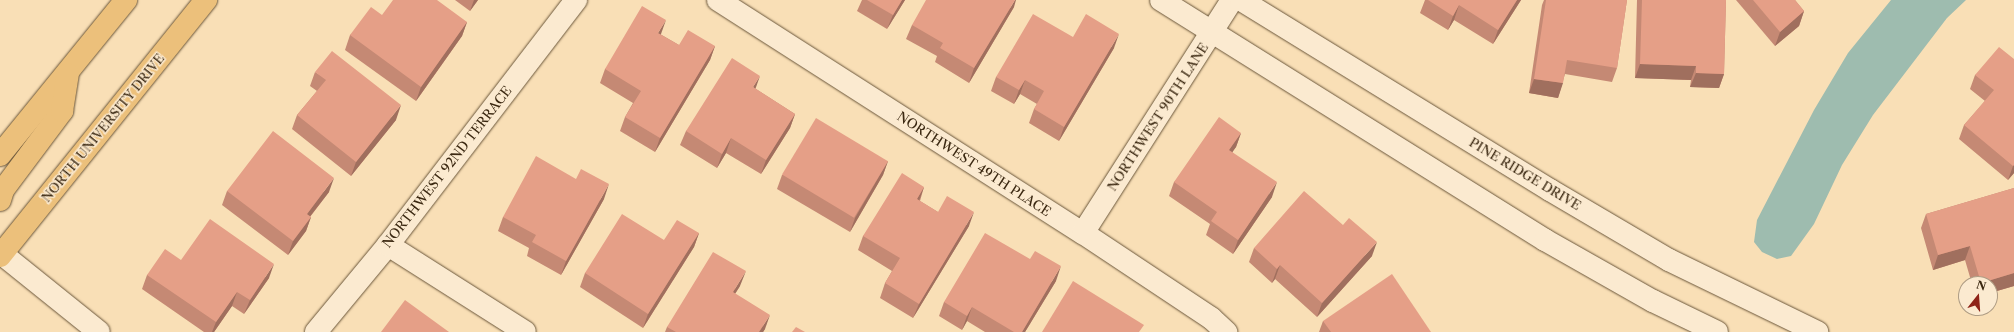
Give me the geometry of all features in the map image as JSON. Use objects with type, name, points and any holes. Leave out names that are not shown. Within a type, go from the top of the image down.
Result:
[{"type":"main road","points":[[0,155],[126,0]]},
{"type":"main road","name":"NORTH UNIVERSITY DRIVE","points":[[1,252],[206,0]]},
{"type":"main road","points":[[0,200],[3,190],[62,111],[68,72]]},
{"type":"street","name":"NORTHWEST 92ND TERRACE","points":[[316,332],[388,245],[576,0]]},
{"type":"street","name":"NORTHWEST 49TH PLACE","points":[[718,0],[1083,233],[1211,318],[1226,332]]},
{"type":"street","points":[[1161,0],[1545,240],[1653,301],[1717,332]]},
{"type":"street","name":"NORTHWEST 90TH LANE","points":[[1083,233],[1232,0]]},
{"type":"street","name":"PINE RIDGE DRIVE","points":[[1241,0],[1550,190],[1669,260],[1817,332]]},
{"type":"street","points":[[388,245],[525,332]]},
{"type":"street","points":[[1,252],[99,332]]},
{"type":"shaded area","points":[[1891,0],[1966,0],[1947,18],[1873,115],[1842,165],[1814,224],[1791,256],[1777,259],[1762,252],[1754,242],[1757,220],[1814,110],[1848,53]]},
{"type":"building","points":[[393,0],[437,0],[467,22],[421,87],[350,35],[371,7],[382,15]]},
{"type":"building","points":[[867,0],[902,0],[893,15]]},
{"type":"building","points":[[926,0],[1015,0],[974,68],[940,48],[943,43],[912,25]]},
{"type":"building","points":[[1428,0],[1517,0],[1498,30],[1459,5],[1453,16]]},
{"type":"building","points":[[1546,0],[1627,0],[1617,68],[1567,60],[1563,83],[1534,79]]},
{"type":"building","points":[[1642,0],[1726,0],[1724,74],[1696,73],[1696,66],[1640,64]]},
{"type":"building","points":[[1753,0],[1795,0],[1804,11],[1780,32]]},
{"type":"building","points":[[642,6],[666,20],[658,33],[679,45],[688,30],[715,46],[660,138],[625,117],[641,91],[605,69]]},
{"type":"building","points":[[1033,14],[1073,37],[1086,14],[1119,34],[1064,127],[1034,109],[1044,91],[1025,80],[1019,90],[996,77]]},
{"type":"building","points":[[1999,47],[2014,59],[2013,166],[1964,125],[1994,90],[1975,75]]},
{"type":"building","points":[[332,51],[401,105],[356,162],[297,115],[326,80],[315,72]]},
{"type":"building","points":[[732,58],[760,76],[753,87],[795,114],[766,160],[731,138],[722,154],[686,131]]},
{"type":"building","points":[[1219,117],[1241,133],[1229,150],[1277,182],[1238,240],[1211,221],[1217,212],[1174,182]]},
{"type":"building","points":[[816,118],[888,161],[854,218],[782,175]]},
{"type":"building","points":[[273,131],[334,178],[307,214],[311,217],[293,241],[227,191]]},
{"type":"building","points":[[536,156],[576,179],[581,169],[609,184],[566,261],[532,242],[536,235],[503,217]]},
{"type":"building","points":[[902,173],[924,187],[917,199],[938,212],[947,196],[974,212],[919,304],[885,283],[900,258],[863,236]]},
{"type":"building","points":[[2014,188],[2014,273],[1998,278],[1998,276],[1979,276],[1970,246],[1938,255],[1926,214]]},
{"type":"building","points":[[1304,191],[1343,225],[1349,218],[1377,242],[1322,303],[1280,265],[1277,269],[1254,248]]},
{"type":"building","points":[[622,214],[664,240],[677,220],[699,233],[648,314],[585,273]]},
{"type":"building","points":[[210,219],[274,264],[250,300],[237,292],[216,322],[147,275],[165,249],[181,260]]},
{"type":"building","points":[[985,233],[1030,259],[1035,251],[1061,266],[1022,332],[1014,332],[972,307],[967,316],[944,302]]},
{"type":"building","points":[[713,252],[746,271],[733,292],[770,315],[759,332],[676,332],[667,327]]},
{"type":"building","points":[[1392,274],[1431,332],[1331,332],[1323,321]]},
{"type":"building","points":[[1073,281],[1144,325],[1139,332],[1042,332]]},
{"type":"building","points":[[405,300],[449,332],[381,332]]},
{"type":"building","points":[[796,327],[805,332],[792,332]]}]
